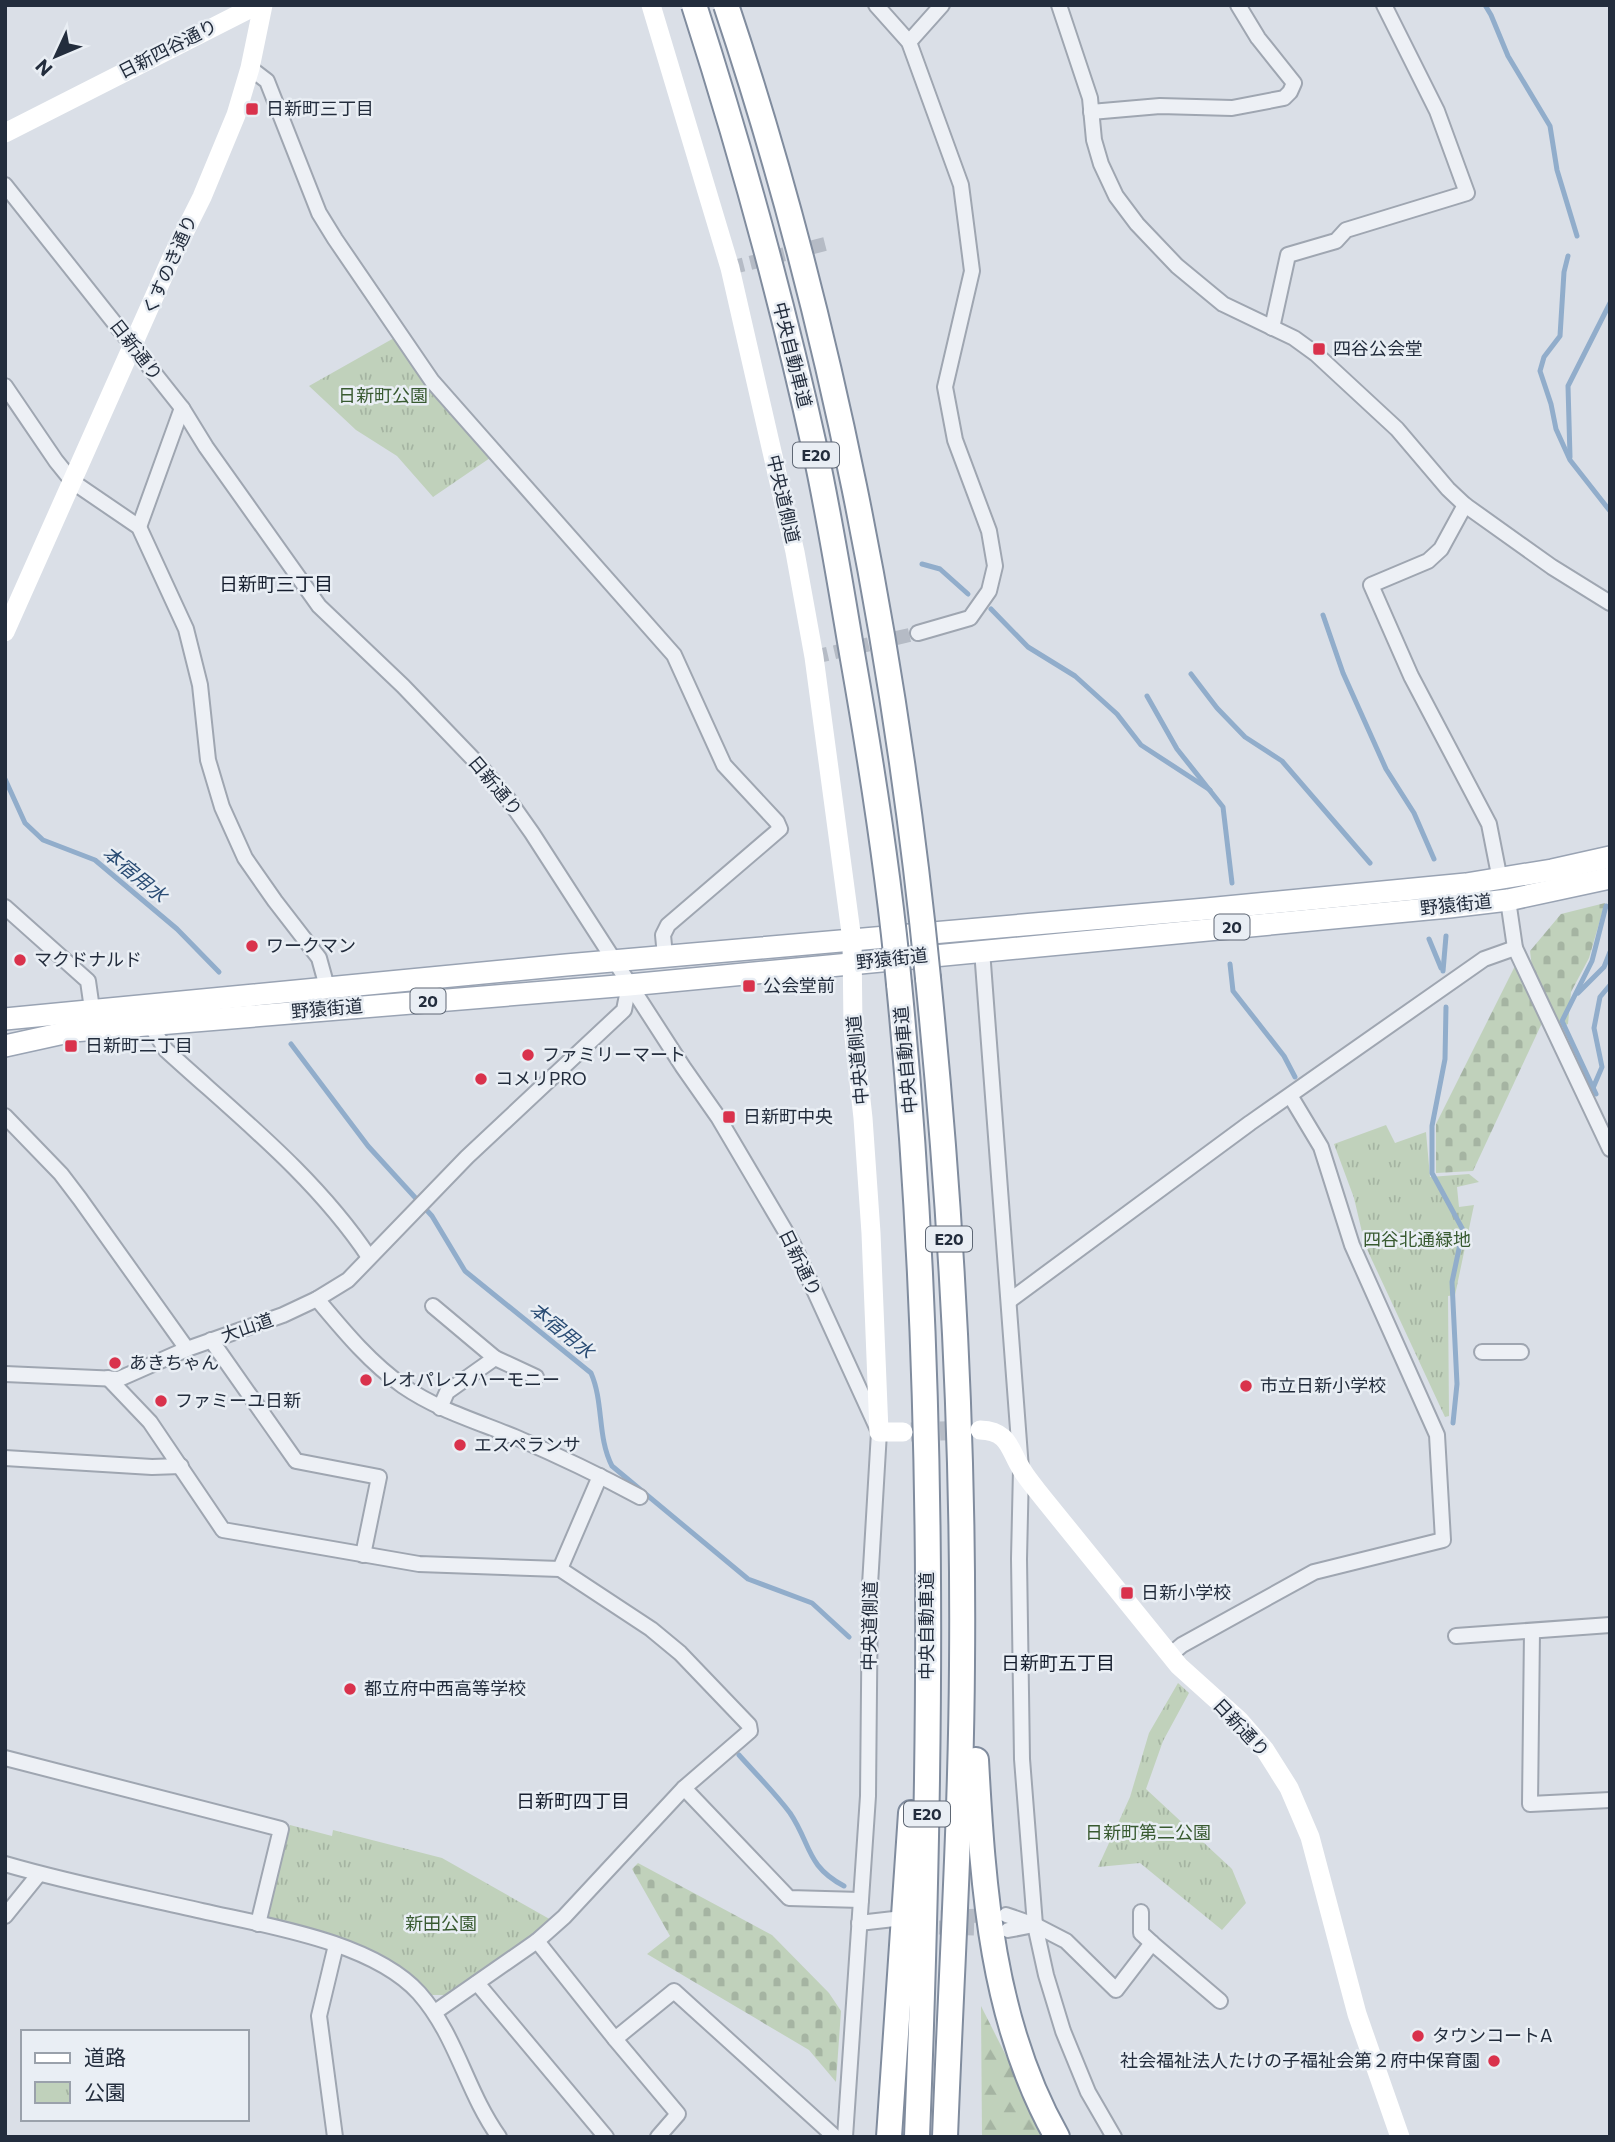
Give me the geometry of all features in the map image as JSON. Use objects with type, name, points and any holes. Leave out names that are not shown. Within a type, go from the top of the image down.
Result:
[{"type":"highway","name":"中央自動車道","points":[[694,5],[755,209],[816,453],[868,745],[892,914],[913,1146],[925,1362],[927,1831],[917,2137]]},
{"type":"highway","name":"中央自動車道","points":[[726,5],[786,204],[845,447],[898,741],[928,978],[942,1128],[956,1361],[960,1501],[960,1804],[945,2137]]},
{"type":"highway","points":[[889,2137],[908,1870],[927,1491]]},
{"type":"highway","points":[[960,1501],[977,1791],[985,1891],[993,1947],[1014,2037],[1031,2083],[1057,2137]]},
{"type":"main road","name":"野猿街道","points":[[5,1019],[665,956],[1193,911],[1500,880],[1609,859]]},
{"type":"main road","name":"野猿街道","points":[[5,1046],[73,1031],[629,985],[1508,900],[1609,859]]},
{"type":"street","name":"くすのき通り","points":[[5,632],[236,115],[250,68],[260,5]]},
{"type":"street","name":"日新四谷通り","points":[[5,134],[260,5]]},
{"type":"street","name":"中央道側道","points":[[651,5],[730,268],[795,552],[814,657],[852,940],[853,1028],[870,1220],[879,1432],[871,1567],[868,1796],[845,2137]]},
{"type":"street","points":[[876,5],[909,41],[961,185],[972,271],[946,387],[955,440],[989,531],[995,566],[989,591],[970,618],[918,633]]},
{"type":"street","points":[[909,41],[942,5]]},
{"type":"street","points":[[1059,5],[1090,98],[1094,140],[1101,164],[1126,211],[1177,266],[1207,292],[1240,313],[1294,338],[1345,379],[1397,429],[1465,505],[1588,592],[1610,603]]},
{"type":"street","points":[[1091,111],[1160,106],[1232,108],[1284,98],[1294,83],[1258,38],[1238,5]]},
{"type":"street","points":[[1272,328],[1288,254],[1336,241],[1346,230],[1467,193],[1437,111],[1384,5]]},
{"type":"street","points":[[250,68],[267,81],[319,213],[432,381],[674,655],[724,765],[777,822],[780,830],[668,925],[663,935],[665,956]]},
{"type":"street","name":"日新通り","points":[[5,185],[182,408],[206,447],[319,606],[403,685],[508,799],[718,1117],[793,1244],[879,1432]]},
{"type":"street","points":[[5,386],[72,482],[139,527],[186,629],[200,685],[208,760],[222,807],[245,858],[319,958],[327,988]]},
{"type":"street","points":[[139,527],[182,408]]},
{"type":"street","points":[[1465,505],[1441,549],[1428,561],[1371,585],[1411,676],[1489,824],[1500,880]]},
{"type":"street","points":[[1508,900],[1516,948],[1610,1149]]},
{"type":"street","points":[[5,907],[88,982],[92,1009]]},
{"type":"street","points":[[1009,1301],[1250,1123],[1291,1097],[1485,959],[1516,948]]},
{"type":"street","points":[[982,950],[1021,1469],[1019,1559],[1022,1759],[1035,1925],[1045,1975],[1063,2031],[1088,2092],[1114,2137]]},
{"type":"street","name":"大山道","points":[[5,1374],[119,1379],[187,1349],[283,1315],[348,1280],[467,1157],[624,1010],[629,985]]},
{"type":"street","points":[[151,1026],[166,1051],[305,1177],[347,1224],[369,1257]]},
{"type":"street","points":[[1170,1655],[1182,1645],[1314,1572],[1443,1540],[1437,1435],[1352,1245],[1321,1147],[1291,1097]]},
{"type":"street","points":[[5,1116],[61,1174],[187,1349]]},
{"type":"street","points":[[317,1299],[374,1363],[403,1386],[440,1408],[513,1436],[640,1497]]},
{"type":"street","points":[[433,1306],[495,1358],[536,1377]]},
{"type":"street","points":[[212,1340],[296,1461],[379,1477],[363,1555]]},
{"type":"street","points":[[1482,1352],[1521,1352]]},
{"type":"street","points":[[440,1408],[447,1392],[495,1358]]},
{"type":"street","points":[[108,1378],[150,1422],[223,1530],[419,1564],[560,1569],[651,1629],[680,1653],[749,1725],[750,1731],[684,1788],[564,1917],[537,1941],[435,2012]]},
{"type":"street","name":"日新通り","points":[[980,1430],[991,1430],[1003,1436],[1021,1469],[1170,1655],[1191,1678],[1239,1720],[1265,1750],[1301,1812],[1310,1837],[1357,2014],[1400,2137]]},
{"type":"street","points":[[879,1432],[902,1432]]},
{"type":"street","points":[[5,1458],[152,1467],[181,1466]]},
{"type":"street","points":[[560,1569],[600,1476]]},
{"type":"street","points":[[1456,1636],[1610,1625]]},
{"type":"street","points":[[1532,1630],[1531,1804],[1610,1800]]},
{"type":"street","points":[[5,1758],[281,1829],[258,1924]]},
{"type":"street","points":[[684,1788],[789,1898],[861,1900]]},
{"type":"street","points":[[5,1864],[336,1945],[394,1971],[417,1991],[435,2012],[447,2031],[488,2121],[499,2137]]},
{"type":"street","points":[[5,1916],[39,1874]]},
{"type":"street","points":[[1141,1912],[1141,1933],[1220,2001]]},
{"type":"street","points":[[1007,1922],[1035,1925],[1066,1941],[1116,1990],[1152,1942]]},
{"type":"street","points":[[859,1923],[893,1923]]},
{"type":"street","points":[[537,1941],[678,2114],[658,2137]]},
{"type":"street","points":[[335,2137],[319,2016],[336,1945]]},
{"type":"street","points":[[477,1983],[606,2137]]},
{"type":"street","points":[[615,2039],[674,1991],[835,2137]]},
{"type":"green space","name":"日新町公園","points":[[394,338],[490,458],[433,497],[397,456],[356,430],[309,386]]},
{"type":"green space","points":[[1605,903],[1589,958],[1571,992],[1568,1024],[1558,1028],[1533,976],[1530,951],[1561,914]]},
{"type":"green space","points":[[1517,962],[1542,1023],[1473,1171],[1436,1173],[1436,1124]]},
{"type":"green space","name":"四谷北通緑地","points":[[1386,1125],[1395,1143],[1426,1132],[1430,1177],[1469,1174],[1479,1182],[1457,1187],[1459,1207],[1474,1205],[1455,1295],[1448,1296],[1449,1416],[1445,1417],[1365,1245],[1354,1198],[1334,1144]]},
{"type":"green space","name":"日新町第二公園","points":[[1178,1683],[1189,1693],[1163,1741],[1146,1789],[1232,1869],[1246,1903],[1222,1930],[1140,1863],[1098,1867],[1130,1797],[1149,1733]]},
{"type":"green space","name":"新田公園","points":[[290,1825],[332,1836],[333,1830],[442,1858],[553,1921],[447,1995],[431,1995],[408,1973],[378,1954],[344,1942],[275,1926],[268,1915]]},
{"type":"green space","points":[[638,1863],[772,1935],[829,1993],[841,2011],[836,2082],[809,2050],[647,1954],[670,1936],[632,1869]]},
{"type":"green space","points":[[981,2006],[1043,2129],[1047,2137],[982,2137]]},
{"type":"waterway","points":[[1485,5],[1508,56],[1550,126],[1557,170],[1577,236]]},
{"type":"waterway","points":[[1568,256],[1564,272],[1560,336],[1544,357],[1540,371],[1556,429],[1570,460],[1610,511]]},
{"type":"waterway","points":[[1570,457],[1568,386],[1610,303]]},
{"type":"waterway","points":[[922,564],[940,569],[968,594]]},
{"type":"waterway","points":[[991,609],[1028,647],[1075,676],[1117,714],[1141,745],[1210,790]]},
{"type":"waterway","points":[[1323,615],[1343,673],[1386,769],[1414,813],[1434,859]]},
{"type":"waterway","points":[[1191,674],[1217,708],[1245,737],[1282,761],[1370,863]]},
{"type":"waterway","points":[[1147,696],[1177,749],[1223,807],[1232,883]]},
{"type":"waterway","name":"本宿用水","points":[[5,779],[25,823],[43,840],[95,860],[177,929],[219,972]]},
{"type":"waterway","points":[[1596,1094],[1562,1021],[1592,961],[1606,906]]},
{"type":"waterway","points":[[1443,971],[1446,936]]},
{"type":"waterway","points":[[1429,939],[1441,968]]},
{"type":"waterway","points":[[1578,993],[1604,967],[1610,952]]},
{"type":"waterway","points":[[1230,964],[1233,991],[1284,1056],[1295,1077]]},
{"type":"waterway","points":[[1593,1088],[1602,1067],[1594,1028],[1600,997],[1610,985]]},
{"type":"waterway","points":[[1446,1007],[1445,1059],[1432,1126],[1432,1173],[1463,1230],[1452,1282],[1457,1384],[1453,1423]]},
{"type":"waterway","name":"本宿用水","points":[[291,1044],[368,1146],[432,1216],[465,1271],[591,1373],[598,1396],[604,1443],[612,1466],[748,1579],[812,1603],[849,1637]]},
{"type":"waterway","points":[[739,1755],[790,1813],[822,1871],[844,1886]]},
{"type":"tunnel","points":[[730,268],[825,244]]},
{"type":"tunnel","points":[[814,657],[918,633]]},
{"type":"tunnel","points":[[911,1432],[972,1430]]},
{"type":"tunnel","points":[[920,1918],[994,1915]]},
{"type":"tunnel","points":[[918,1927],[996,1929]]},
{"type":"place","name":"日新町三丁目","points":[[252,109]]},
{"type":"place","name":"四谷公会堂","points":[[1319,349]]},
{"type":"place","name":"ワークマン","points":[[252,946]]},
{"type":"place","name":"マクドナルド","points":[[20,960]]},
{"type":"place","name":"公会堂前","points":[[749,986]]},
{"type":"place","name":"日新町二丁目","points":[[71,1046]]},
{"type":"place","name":"ファミリーマート","points":[[528,1055]]},
{"type":"place","name":"コメリPRO","points":[[481,1079]]},
{"type":"place","name":"日新町中央","points":[[729,1117]]},
{"type":"place","name":"あきちゃん","points":[[115,1363]]},
{"type":"place","name":"レオパレスハーモニー","points":[[366,1380]]},
{"type":"place","name":"市立日新小学校","points":[[1246,1386]]},
{"type":"place","name":"ファミーユ日新","points":[[161,1401]]},
{"type":"place","name":"エスペランサ","points":[[460,1445]]},
{"type":"place","name":"日新小学校","points":[[1127,1593]]},
{"type":"place","name":"都立府中西高等学校","points":[[350,1689]]},
{"type":"place","name":"タウンコートA","points":[[1418,2036]]},
{"type":"place","name":"社会福祉法人たけの子福祉会第２府中保育園","points":[[1494,2061]]},
{"type":"district","name":"日新町三丁目","points":[[276,584]]},
{"type":"district","name":"日新町五丁目","points":[[1058,1663]]},
{"type":"district","name":"日新町四丁目","points":[[573,1801]]}]
